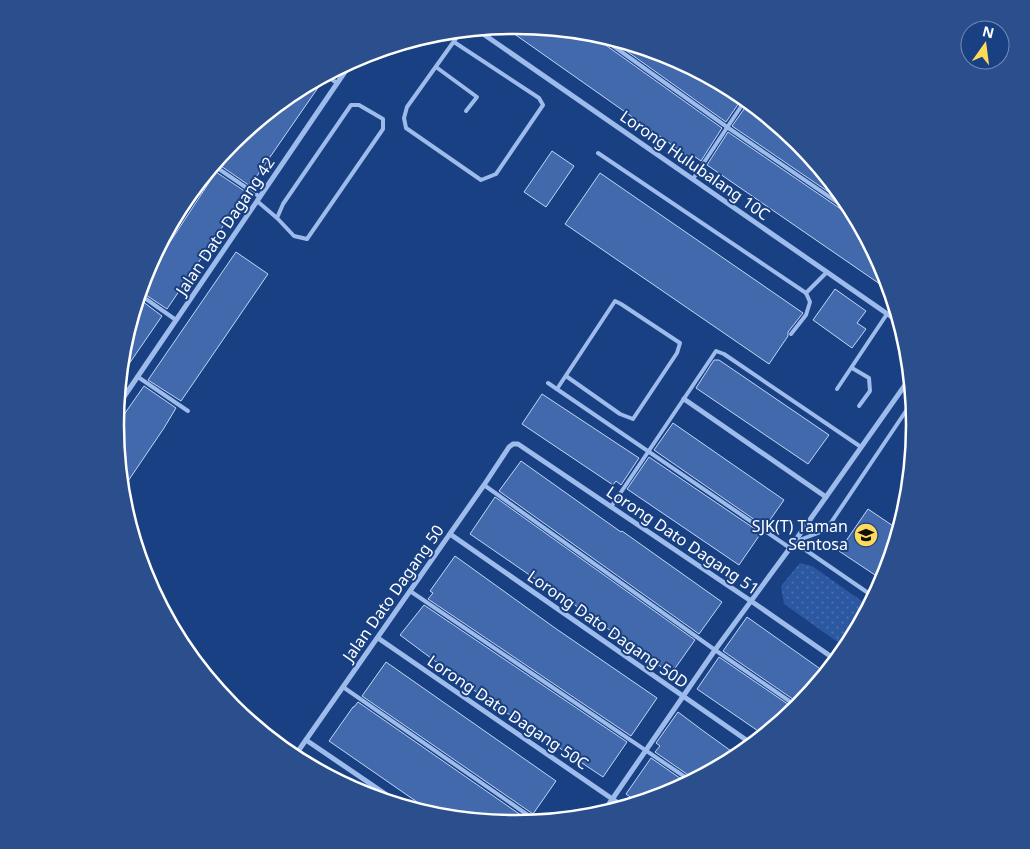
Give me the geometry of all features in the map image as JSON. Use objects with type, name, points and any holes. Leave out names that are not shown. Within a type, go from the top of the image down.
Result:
[{"type":"street","name":"Lorong Hulubalang 10C","points":[[485,35],[890,316]]},
{"type":"street","name":"Jalan Dato Dagang 42","points":[[125,395],[345,73]]},
{"type":"street","points":[[609,804],[715,650],[790,548],[904,387]]},
{"type":"street","points":[[684,400],[826,497]]},
{"type":"street","name":"Jalan Dato Dagang 50","points":[[299,750],[484,486],[509,447],[513,444]]},
{"type":"street","name":"Lorong Dato Dagang 51","points":[[513,444],[518,444],[830,656]]},
{"type":"street","name":"Lorong Dato Dagang 50D","points":[[450,534],[746,740]]},
{"type":"street","name":"Lorong Dato Dagang 50C","points":[[378,638],[616,802]]},
{"type":"street","points":[[306,740],[384,793]]},
{"type":"lane","points":[[454,42],[539,98],[543,106],[496,174],[481,180],[406,128],[404,118],[407,106],[457,38]]},
{"type":"lane","points":[[614,46],[727,128],[836,201]]},
{"type":"lane","points":[[436,67],[477,97],[466,111]]},
{"type":"lane","points":[[332,79],[338,83]]},
{"type":"lane","points":[[220,169],[259,199],[294,236],[306,239],[383,128],[383,119],[359,104],[351,105],[283,204],[277,218]]},
{"type":"lane","points":[[693,179],[742,106]]},
{"type":"lane","points":[[598,153],[806,293],[810,302],[806,315],[791,334]]},
{"type":"lane","points":[[806,293],[827,272]]},
{"type":"lane","points":[[145,298],[176,320]]},
{"type":"lane","points":[[557,389],[615,301],[680,343],[677,353],[633,419],[620,414],[566,376]]},
{"type":"lane","points":[[837,389],[887,314]]},
{"type":"lane","points":[[611,507],[716,351],[724,354],[861,447]]},
{"type":"lane","points":[[852,368],[869,378],[870,390],[858,406]]},
{"type":"lane","points":[[138,377],[188,410]]},
{"type":"lane","points":[[548,384],[790,548]]},
{"type":"lane","points":[[794,542],[826,530],[906,412]]},
{"type":"lane","points":[[484,486],[790,702]]},
{"type":"lane","points":[[794,542],[868,592]]},
{"type":"lane","points":[[410,591],[684,777]]},
{"type":"lane","points":[[344,687],[527,815]]},
{"type":"shaded area","points":[[800,563],[812,566],[863,602],[839,643],[784,604],[781,586]]},
{"type":"building","points":[[514,34],[566,37],[605,44],[722,128],[701,161],[694,156],[692,159]]},
{"type":"building","points":[[624,49],[665,63],[688,74],[738,104],[726,122]]},
{"type":"building","points":[[318,87],[250,186],[222,166],[277,114]]},
{"type":"building","points":[[745,108],[753,114],[791,148],[829,192],[732,126]]},
{"type":"building","points":[[728,132],[841,209],[865,252],[879,284],[707,165]]},
{"type":"building","points":[[552,151],[574,166],[546,207],[524,192]]},
{"type":"building","points":[[217,172],[246,192],[167,309],[146,295],[171,241]]},
{"type":"building","points":[[600,173],[803,313],[788,332],[788,336],[769,364],[565,224]]},
{"type":"building","points":[[236,252],[268,274],[181,401],[148,380]]},
{"type":"building","points":[[835,289],[866,311],[857,323],[866,329],[852,348],[813,320]]},
{"type":"building","points":[[144,302],[162,316],[130,363]]},
{"type":"building","points":[[714,360],[719,360],[829,435],[808,464],[696,388]]},
{"type":"building","points":[[144,386],[176,408],[129,480],[125,450],[124,414]]},
{"type":"building","points":[[542,394],[639,458],[621,485],[616,481],[613,485],[522,424]]},
{"type":"building","points":[[673,423],[784,500],[765,527],[654,450]]},
{"type":"building","points":[[649,457],[761,533],[739,565],[627,489]]},
{"type":"building","points":[[521,461],[722,602],[699,634],[499,491]]},
{"type":"building","points":[[495,497],[695,640],[671,674],[561,595],[470,534]]},
{"type":"building","points":[[868,509],[892,525],[875,575],[839,551]]},
{"type":"building","points":[[455,556],[657,698],[631,736],[428,599],[433,593],[430,591]]},
{"type":"building","points":[[424,605],[627,742],[603,777],[486,699],[400,635]]},
{"type":"building","points":[[747,617],[820,669],[793,699],[723,651]]},
{"type":"building","points":[[719,657],[788,704],[758,731],[697,689]]},
{"type":"building","points":[[386,662],[556,781],[533,814],[362,696]]},
{"type":"building","points":[[358,702],[520,815],[464,812],[419,803],[329,741]]},
{"type":"building","points":[[678,712],[730,750],[688,775],[655,752],[660,746],[656,743]]},
{"type":"building","points":[[651,758],[681,779],[641,795],[631,798],[626,794]]},
{"type":"place","name":"SJK(T) Taman Sentosa","points":[[866,535]]}]
